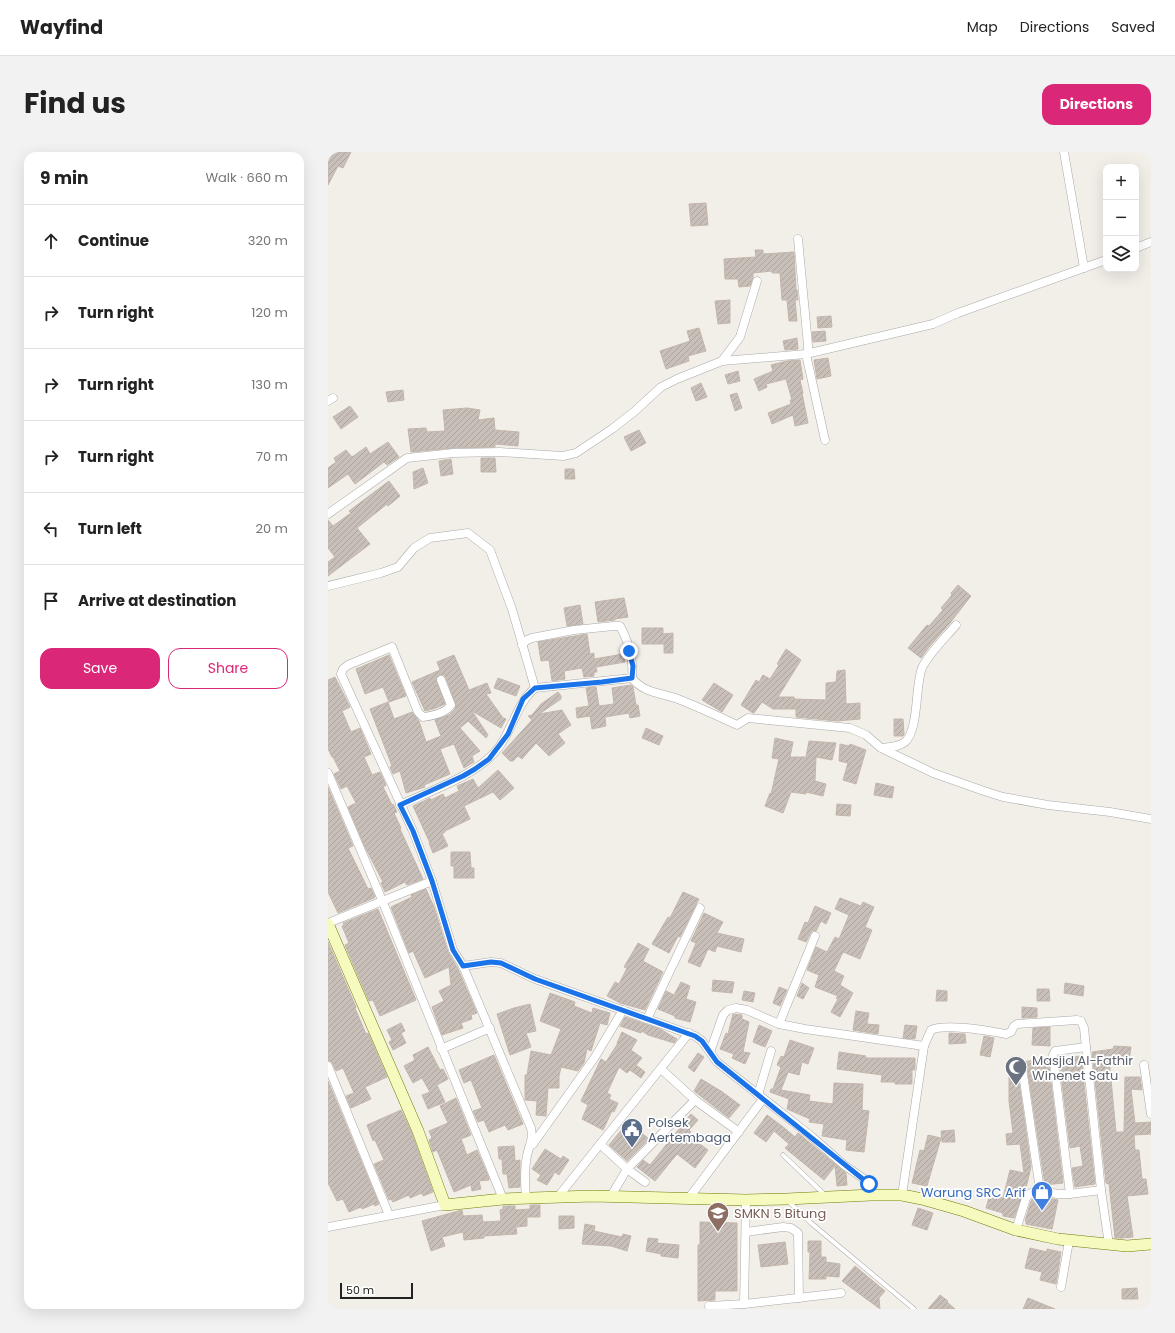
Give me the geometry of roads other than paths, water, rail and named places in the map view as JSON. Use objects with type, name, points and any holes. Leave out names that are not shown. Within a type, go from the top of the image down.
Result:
[{"type":"street","points":[[1064,152],[1084,268]]},
{"type":"street","points":[[798,239],[808,345],[808,351],[806,354],[824,440]]},
{"type":"street","points":[[1139,247],[1151,242]]},
{"type":"street","points":[[328,514],[407,458],[453,453],[500,452],[563,456],[576,453],[612,429],[635,411],[661,387],[712,364],[722,361],[806,354],[933,324],[958,312],[1103,261]]},
{"type":"street","points":[[722,361],[740,337],[757,281]]},
{"type":"street","points":[[328,586],[381,573],[398,567],[414,548],[430,538],[468,533],[490,550],[512,609],[535,688]]},
{"type":"street","points":[[881,748],[893,747],[906,741],[913,725],[920,675],[923,667],[927,659],[956,625]]},
{"type":"street","points":[[522,645],[527,640],[574,630],[620,626],[624,633],[633,666],[632,678],[636,683],[646,690],[678,699],[738,725],[748,718],[850,728],[866,735],[881,748],[933,773],[1003,797],[1048,805],[1151,818]]},
{"type":"street","points":[[441,680],[451,705],[444,711],[423,717],[418,712],[392,647],[348,665],[341,674],[413,831],[432,881],[453,950],[463,966],[531,1128],[532,1140],[525,1164],[526,1198]]},
{"type":"street","points":[[400,805],[463,776],[489,759],[508,734],[523,699],[535,688],[632,678]]},
{"type":"street","points":[[328,773],[382,900],[441,1049],[503,1199]]},
{"type":"street","points":[[432,881],[382,900],[328,924],[418,1131],[445,1205]]},
{"type":"street","points":[[647,1019],[700,908]]},
{"type":"street","points":[[779,1024],[815,936]]},
{"type":"street","points":[[463,966],[491,962],[501,963],[535,979],[689,1033],[702,1041],[717,1062],[844,1165],[867,1181],[871,1195]]},
{"type":"street","points":[[710,1052],[723,1015],[728,1010],[736,1008],[747,1010],[779,1024],[924,1046]]},
{"type":"street","points":[[529,1149],[595,1057],[623,1010]]},
{"type":"street","points":[[902,1195],[924,1046],[929,1033],[933,1028],[958,1028],[1006,1034],[1011,1032],[1016,1024],[1078,1020],[1084,1028],[1101,1190],[1109,1244]]},
{"type":"street","points":[[441,1049],[490,1028]]},
{"type":"street","points":[[557,1198],[689,1033]]},
{"type":"street","points":[[1070,1194],[1053,1055],[1055,1051],[1086,1047]]},
{"type":"street","points":[[689,1198],[739,1132],[760,1097],[771,1052]]},
{"type":"street","points":[[1144,1065],[1151,1114]]},
{"type":"street","points":[[328,1066],[389,1215]]},
{"type":"street","points":[[1022,1067],[1040,1190]]},
{"type":"street","points":[[661,1069],[695,1100],[739,1132]]},
{"type":"street","points":[[611,1196],[627,1169],[695,1100]]},
{"type":"street","points":[[600,1144],[627,1169],[645,1182]]},
{"type":"street","points":[[1016,1230],[1026,1198],[1031,1193],[1040,1190],[1057,1194],[1070,1194],[1101,1190]]},
{"type":"street","points":[[329,1226],[445,1205],[503,1199],[611,1196],[746,1200],[902,1195],[964,1211],[1016,1230],[1069,1241],[1127,1246],[1151,1244]]},
{"type":"street","points":[[744,1304],[746,1200]]},
{"type":"street","points":[[746,1232],[783,1227],[791,1228],[798,1233],[799,1298]]},
{"type":"street","points":[[1061,1287],[1069,1241]]},
{"type":"street","points":[[709,1306],[744,1304],[841,1293]]},
{"type":"lane","points":[[783,1155],[827,1197]]},
{"type":"lane","points":[[787,1199],[811,1223],[914,1309]]},
{"type":"place","name":"Masjid Al-Fathir Winenet Satu","points":[[1016,1086]]},
{"type":"place","name":"Polsek Aertembaga","points":[[632,1148]]},
{"type":"place","name":"Warung SRC Arif","points":[[1042,1212]]},
{"type":"place","name":"SMKN 5 Bitung","points":[[718,1232]]}]
